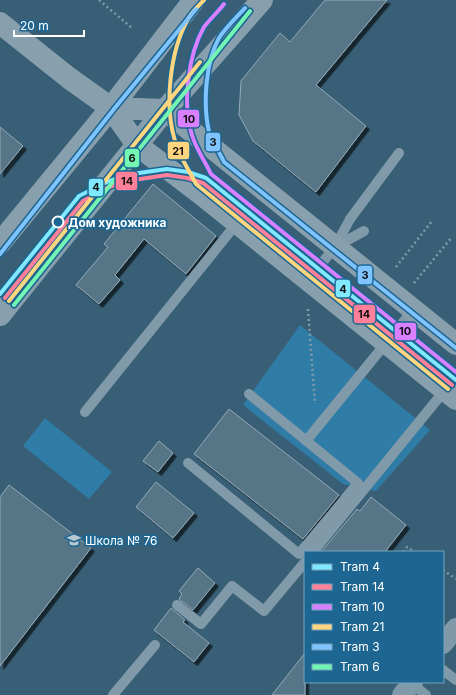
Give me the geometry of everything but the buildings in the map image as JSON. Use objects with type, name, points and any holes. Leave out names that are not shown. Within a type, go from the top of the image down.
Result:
[{"type":"main road","points":[[0,243],[111,108],[194,0]]},
{"type":"main road","points":[[0,315],[165,110],[262,0]]},
{"type":"main road","points":[[0,23],[69,78],[111,108],[137,145],[451,394]]},
{"type":"main road","points":[[111,108],[165,110],[456,344]]},
{"type":"street","points":[[444,643],[456,628]]},
{"type":"lane","points":[[308,280],[335,247],[350,219],[399,153]]},
{"type":"lane","points":[[85,412],[237,223]]},
{"type":"lane","points":[[335,247],[364,231]]},
{"type":"lane","points":[[306,441],[414,310]]},
{"type":"lane","points":[[188,463],[299,554],[358,483],[250,394]]},
{"type":"lane","points":[[314,551],[451,394]]},
{"type":"lane","points":[[177,605],[201,624],[232,586],[264,611],[304,563]]},
{"type":"lane","points":[[113,695],[155,645]]},
{"type":"lane","points":[[444,671],[456,680]]},
{"type":"path","points":[[99,0],[132,28]]},
{"type":"path","points":[[391,273],[432,221]]},
{"type":"path","points":[[410,288],[452,237]]},
{"type":"path","points":[[307,304],[317,428]]},
{"type":"path","points":[[404,551],[407,547],[413,551]]},
{"type":"path","points":[[444,571],[456,579]]},
{"type":"shaded area","points":[[300,325],[430,430],[376,491],[343,484],[243,405]]},
{"type":"shaded area","points":[[45,418],[112,472],[89,499],[23,446]]},
{"type":"tram line","name":"21","points":[[204,0],[190,16],[182,32],[173,62],[170,95],[170,111],[175,141],[196,184],[448,389]]},
{"type":"tram line","name":"10","points":[[224,4],[204,27],[198,38],[188,80],[187,109],[189,123],[196,145],[211,174],[456,372]]},
{"type":"tram line","name":"3","points":[[245,8],[219,38],[214,48],[206,84],[206,109],[209,132],[224,162],[456,348]]},
{"type":"tram line","name":"3","points":[[0,254],[114,109],[196,9]]},
{"type":"tram line","name":"6","points":[[14,305],[250,11]]},
{"type":"tram line","name":"21","points":[[9,301],[200,62]]},
{"type":"tram line","name":"4","points":[[0,294],[79,196],[125,175],[167,169],[188,172],[206,178],[456,380]]},
{"type":"tram line","name":"14","points":[[5,298],[83,201],[109,187],[127,181],[167,175],[187,178],[203,183],[452,385]]},
{"type":"place","name":"Дом художника","points":[[58,222]]},
{"type":"place","name":"Школа № 76","points":[[74,540]]}]
